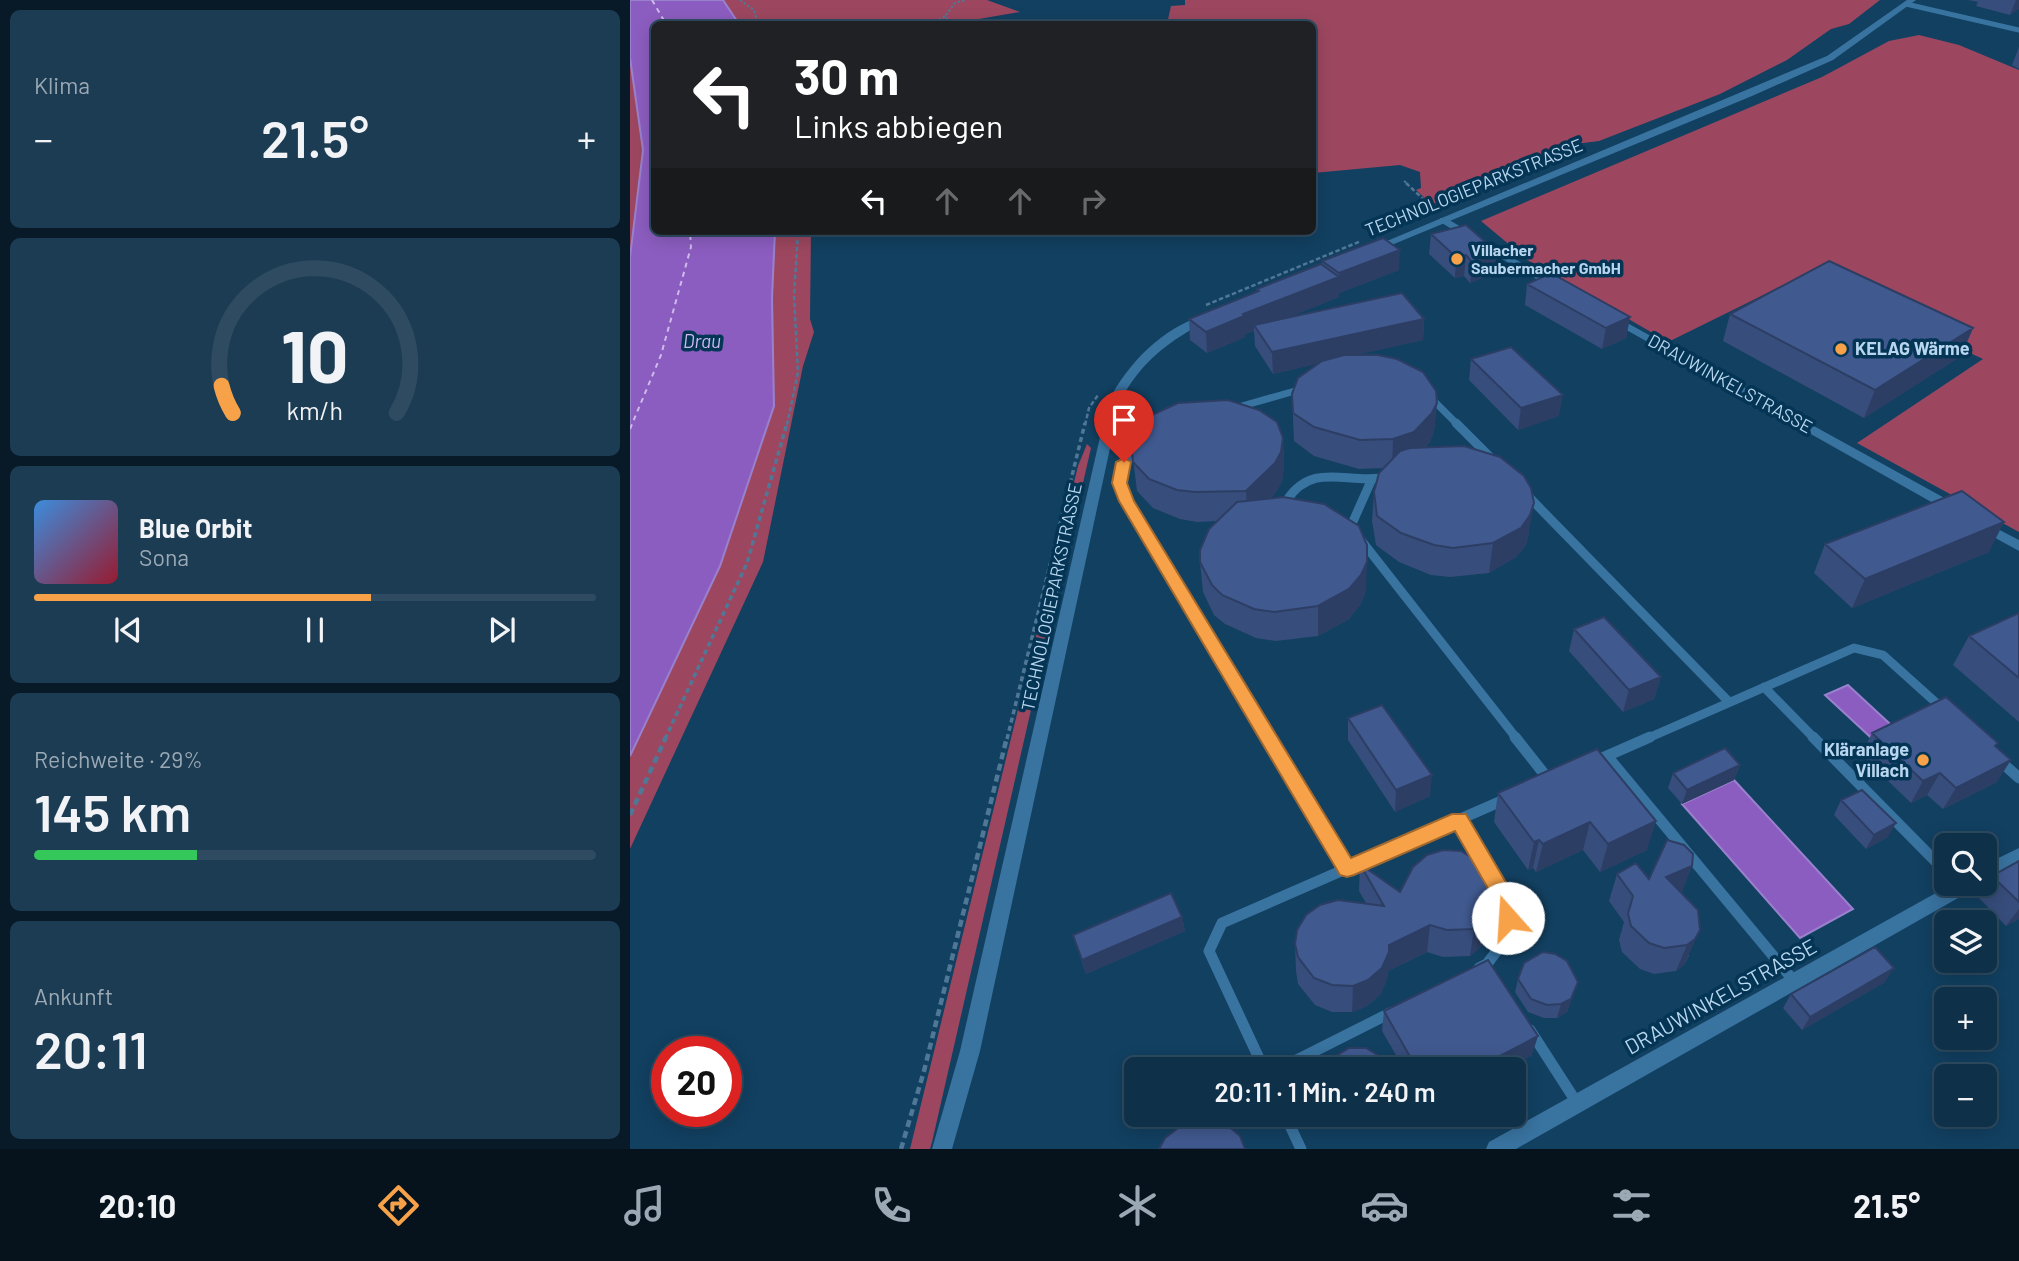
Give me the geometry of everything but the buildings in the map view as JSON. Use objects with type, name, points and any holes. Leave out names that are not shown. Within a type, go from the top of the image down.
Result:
[{"type":"street","name":"TECHNOLOGIEPARKSTRASSE","points":[[1354,256],[1439,215],[1830,58],[1909,2]]},
{"type":"street","points":[[1439,215],[1570,294]]},
{"type":"street","name":"DRAUWINKELSTRASSE","points":[[1594,308],[2019,546]]},
{"type":"street","name":"TECHNOLOGIEPARKSTRASSE","points":[[942,1149],[971,1051],[1114,402],[1128,374],[1150,351],[1171,336],[1221,311]]},
{"type":"street","points":[[1997,867],[2019,855]]},
{"type":"street","name":"DRAUWINKELSTRASSE","points":[[1496,1149],[1943,896]]},
{"type":"lane","points":[[1909,2],[2019,30]]},
{"type":"lane","points":[[1227,411],[1318,384]]},
{"type":"lane","points":[[1423,393],[1433,398],[1500,467]]},
{"type":"lane","points":[[1153,435],[1136,446],[1124,462],[1119,483],[1127,501],[1347,869]]},
{"type":"lane","points":[[1469,451],[1481,448]]},
{"type":"lane","points":[[1298,515],[1287,500],[1297,485],[1332,474],[1371,481],[1396,474]]},
{"type":"lane","points":[[1351,526],[1371,481]]},
{"type":"lane","points":[[1519,487],[1729,702]]},
{"type":"lane","points":[[1338,523],[1351,526],[1549,780]]},
{"type":"lane","points":[[1584,765],[1854,648],[1883,654],[1951,716]]},
{"type":"lane","points":[[1764,687],[1934,860]]},
{"type":"lane","points":[[1990,752],[2019,778]]},
{"type":"lane","points":[[1607,755],[1794,981]]},
{"type":"lane","points":[[1538,785],[1561,775]]},
{"type":"lane","points":[[1258,1057],[1209,951],[1222,923],[1515,795]]},
{"type":"lane","points":[[1459,820],[1507,903],[1510,933],[1487,964],[1463,976]]},
{"type":"lane","points":[[1487,964],[1495,976]]},
{"type":"lane","points":[[1303,1057],[1401,1007]]},
{"type":"lane","points":[[1525,1022],[1577,1103]]},
{"type":"lane","points":[[1291,1127],[1301,1149]]},
{"type":"path","points":[[740,0],[754,10],[757,21]]},
{"type":"path","points":[[937,21],[946,16],[956,3],[965,0]]},
{"type":"path","points":[[946,16],[947,21]]},
{"type":"path","points":[[1404,181],[1439,215]]},
{"type":"path","points":[[1424,215],[1439,215],[1448,205]]},
{"type":"path","points":[[630,815],[747,563],[783,444],[798,372],[794,296],[798,235]]},
{"type":"path","points":[[1204,307],[1364,240]]},
{"type":"path","points":[[901,1149],[924,1071],[1089,408],[1105,385]]},
{"type":"shaded area","points":[[723,0],[987,0],[1020,12],[979,19],[983,21],[737,21]]},
{"type":"shaded area","points":[[1185,0],[1880,0],[1849,24],[1831,29],[1787,60],[1720,94],[1599,141],[1575,144],[1564,156],[1436,203],[1430,203],[1416,190],[1421,188],[1420,172],[1400,165],[1316,173],[1316,21],[1168,21],[1171,6],[1185,5]]},
{"type":"shaded area","points":[[1919,35],[1959,45],[2019,70],[2019,532],[1857,443],[1983,359],[1802,276],[1668,342],[1529,261],[1481,221],[1822,77],[1889,41]]},
{"type":"shaded area","points":[[630,58],[643,150],[630,257]]},
{"type":"shaded area","points":[[775,235],[811,235],[810,319],[814,332],[803,366],[763,562],[630,849],[630,756],[720,566],[774,406],[772,298]]},
{"type":"shaded area","points":[[1087,444],[1091,448],[932,1142],[930,1149],[910,1149],[1078,466]]},
{"type":"water","name":"Drau","points":[[630,0],[723,0],[737,21],[651,21],[651,235],[775,235],[772,298],[774,406],[720,566],[630,756],[630,257],[643,150],[630,58]]},
{"type":"water","points":[[1848,685],[1902,735],[1880,746],[1825,695]]},
{"type":"water","points":[[1734,780],[1853,909],[1800,938],[1682,804]]},
{"type":"ferry route","points":[[652,0],[664,21]]},
{"type":"ferry route","points":[[630,429],[661,355],[691,247],[690,235]]},
{"type":"place","name":"Villacher Saubermacher GmbH","points":[[1457,259]]},
{"type":"place","name":"KELAG Wärme","points":[[1841,349]]},
{"type":"place","name":"Kläranlage Villach","points":[[1923,760]]},
{"type":"route","points":[[1124,462],[1119,483],[1127,501],[1347,869],[1459,820],[1507,903],[1508,918]]}]
